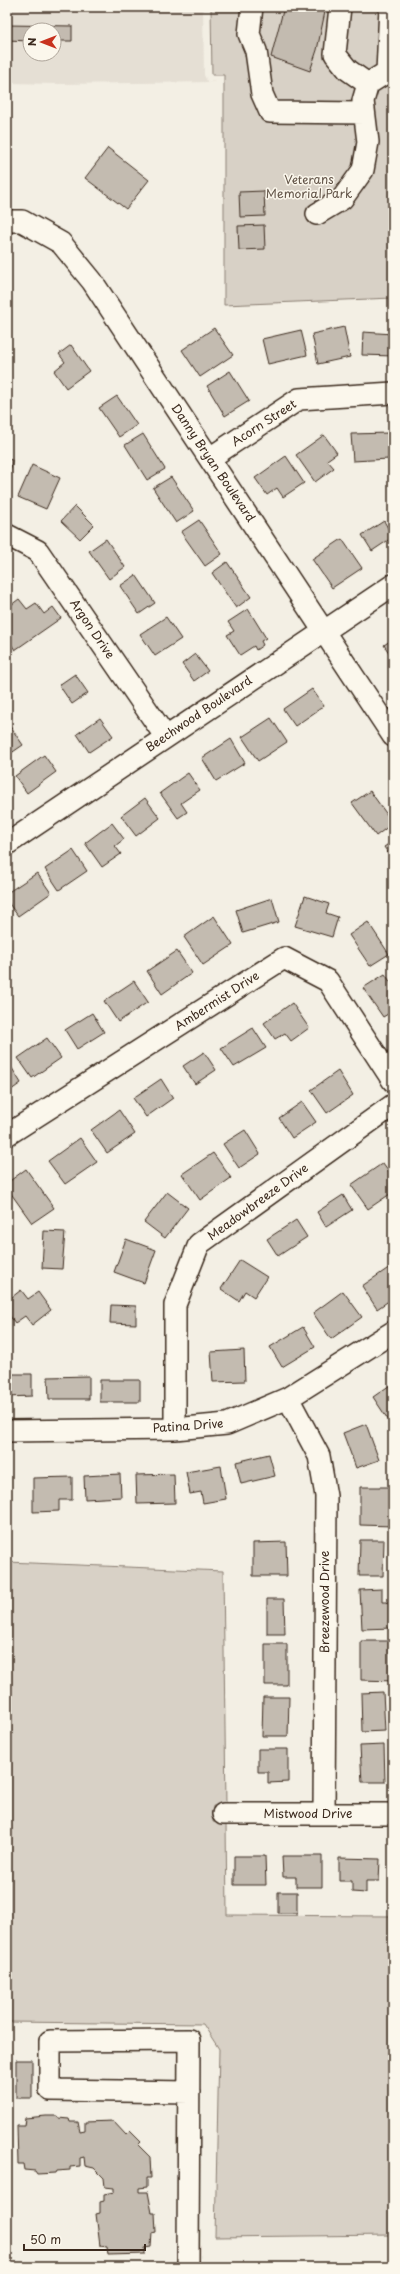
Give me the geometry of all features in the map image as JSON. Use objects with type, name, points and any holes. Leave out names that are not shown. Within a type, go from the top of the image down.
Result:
[{"type":"street","points":[[252,7],[249,34],[256,51],[262,94],[270,112],[364,113]]},
{"type":"street","points":[[340,7],[335,54],[348,70],[368,84]]},
{"type":"street","points":[[368,84],[390,75],[390,7]]},
{"type":"street","points":[[317,214],[342,199],[364,170],[368,142],[363,101],[368,84]]},
{"type":"street","name":"Danny Bryan Boulevard","points":[[7,221],[22,221],[61,243],[92,281],[393,736]]},
{"type":"street","name":"Acorn Street","points":[[210,458],[299,399],[393,393]]},
{"type":"street","name":"Argon Drive","points":[[7,535],[38,551],[165,736]]},
{"type":"street","name":"Beechwood Boulevard","points":[[7,844],[165,736],[393,585]]},
{"type":"street","name":"Ambermist Drive","points":[[7,1135],[284,958],[328,981],[393,1081]]},
{"type":"street","name":"Meadowbreeze Drive","points":[[175,1429],[175,1305],[199,1244],[393,1105]]},
{"type":"street","name":"Patina Drive","points":[[7,1431],[175,1429],[227,1424],[288,1398],[393,1332]]},
{"type":"street","name":"Breezewood Drive","points":[[288,1398],[319,1456],[326,1496],[324,1814]]},
{"type":"street","name":"Mistwood Drive","points":[[223,1814],[393,1814]]},
{"type":"street","points":[[188,2267],[189,2092],[189,2040],[50,2041],[50,2090],[189,2092]]},
{"type":"path","points":[[393,160],[390,163],[393,175]]},
{"type":"shaded area","points":[[7,7],[203,7],[204,75],[207,81],[216,82],[58,84],[7,83]]},
{"type":"green space","name":"Veterans Memorial Park","points":[[211,7],[393,7],[393,298],[224,305],[224,75],[212,75]]},
{"type":"green space","points":[[7,1562],[223,1571],[226,1806],[213,1806],[213,1822],[226,1823],[227,1915],[393,1916],[393,2235],[215,2237],[219,2049],[203,2024],[7,2022]]},
{"type":"building","points":[[284,7],[326,7],[317,50],[310,71],[271,57]]},
{"type":"building","points":[[7,25],[22,25],[22,41],[7,40]]},
{"type":"building","points":[[62,26],[72,26],[72,41],[62,41]]},
{"type":"building","points":[[108,148],[149,180],[126,209],[85,178]]},
{"type":"building","points":[[264,191],[265,216],[240,217],[239,192]]},
{"type":"building","points":[[264,225],[265,249],[239,250],[238,226]]},
{"type":"building","points":[[344,327],[350,357],[318,364],[312,334]]},
{"type":"building","points":[[214,328],[233,355],[200,377],[182,350]]},
{"type":"building","points":[[301,330],[307,355],[268,364],[262,339]]},
{"type":"building","points":[[363,332],[393,334],[393,356],[362,355]]},
{"type":"building","points":[[71,345],[89,371],[66,388],[54,371],[65,362],[59,354]]},
{"type":"building","points":[[230,371],[249,401],[225,416],[207,386]]},
{"type":"building","points":[[117,396],[137,425],[119,437],[99,408]]},
{"type":"building","points":[[389,433],[389,459],[353,461],[351,434]]},
{"type":"building","points":[[143,434],[165,469],[147,480],[125,445]]},
{"type":"building","points":[[324,435],[337,453],[327,460],[334,468],[315,482],[296,455]]},
{"type":"building","points":[[286,456],[304,483],[283,497],[277,488],[267,495],[255,478]]},
{"type":"building","points":[[7,459],[12,460],[8,489],[7,489]]},
{"type":"building","points":[[32,465],[60,478],[46,509],[18,497]]},
{"type":"building","points":[[171,477],[194,511],[176,523],[153,488]]},
{"type":"building","points":[[75,506],[94,525],[80,539],[61,521]]},
{"type":"building","points":[[199,520],[222,554],[205,566],[181,532]]},
{"type":"building","points":[[384,521],[393,537],[372,551],[362,535]]},
{"type":"building","points":[[106,539],[125,567],[109,579],[89,551]]},
{"type":"building","points":[[342,539],[362,568],[332,588],[312,559]]},
{"type":"building","points":[[227,562],[251,597],[236,608],[212,573]]},
{"type":"building","points":[[136,575],[155,603],[139,614],[120,586]]},
{"type":"building","points":[[19,599],[27,609],[36,603],[44,614],[53,607],[61,618],[15,650],[7,638],[7,608]]},
{"type":"building","points":[[248,609],[266,638],[261,641],[263,645],[256,650],[254,646],[240,655],[227,635],[234,631],[228,622]]},
{"type":"building","points":[[166,617],[181,639],[155,656],[140,634]]},
{"type":"building","points":[[393,639],[393,659],[384,645]]},
{"type":"building","points":[[195,654],[208,671],[194,681],[182,664]]},
{"type":"building","points":[[75,674],[88,693],[72,704],[59,685]]},
{"type":"building","points":[[312,689],[324,706],[295,726],[283,709]]},
{"type":"building","points":[[100,718],[113,736],[89,752],[77,734]]},
{"type":"building","points":[[271,718],[287,742],[258,761],[242,737]]},
{"type":"building","points":[[7,722],[23,745],[7,756]]},
{"type":"building","points":[[231,739],[245,763],[216,781],[202,758]]},
{"type":"building","points":[[44,755],[56,772],[27,793],[15,776]]},
{"type":"building","points":[[188,773],[200,790],[181,803],[187,812],[178,818],[160,793]]},
{"type":"building","points":[[370,791],[393,823],[376,836],[352,803]]},
{"type":"building","points":[[145,798],[160,818],[136,836],[121,816]]},
{"type":"building","points":[[112,823],[124,839],[115,846],[121,854],[102,867],[85,843]]},
{"type":"building","points":[[393,841],[393,860],[384,847]]},
{"type":"building","points":[[73,850],[87,871],[59,890],[45,869]]},
{"type":"building","points":[[37,873],[51,893],[18,916],[7,901],[7,893]]},
{"type":"building","points":[[305,896],[329,904],[326,913],[338,917],[332,937],[295,926]]},
{"type":"building","points":[[272,898],[279,922],[243,933],[236,910]]},
{"type":"building","points":[[214,916],[233,945],[203,965],[184,937]]},
{"type":"building","points":[[368,922],[389,954],[370,966],[349,935]]},
{"type":"building","points":[[177,951],[192,973],[162,994],[147,971]]},
{"type":"building","points":[[385,974],[393,986],[393,1011],[383,1017],[363,988]]},
{"type":"building","points":[[134,981],[148,1002],[118,1022],[104,1001]]},
{"type":"building","points":[[292,1003],[309,1028],[291,1041],[285,1033],[275,1039],[264,1023]]},
{"type":"building","points":[[92,1013],[104,1032],[77,1049],[65,1030]]},
{"type":"building","points":[[253,1028],[266,1048],[234,1067],[221,1048]]},
{"type":"building","points":[[47,1038],[61,1058],[32,1078],[18,1058]]},
{"type":"building","points":[[204,1052],[216,1070],[195,1084],[183,1066]]},
{"type":"building","points":[[10,1065],[21,1083],[7,1093],[7,1067]]},
{"type":"building","points":[[338,1071],[353,1095],[327,1113],[311,1090]]},
{"type":"building","points":[[161,1079],[173,1098],[146,1117],[133,1098]]},
{"type":"building","points":[[302,1102],[316,1122],[292,1138],[279,1118]]},
{"type":"building","points":[[119,1110],[135,1134],[107,1153],[91,1130]]},
{"type":"building","points":[[245,1130],[260,1154],[239,1168],[223,1144]]},
{"type":"building","points":[[80,1138],[97,1162],[65,1184],[48,1161]]},
{"type":"building","points":[[213,1153],[231,1178],[200,1200],[182,1174]]},
{"type":"building","points":[[383,1163],[393,1177],[393,1192],[368,1209],[351,1185]]},
{"type":"building","points":[[26,1169],[54,1208],[32,1223],[7,1188],[7,1183]]},
{"type":"building","points":[[167,1192],[188,1208],[165,1238],[144,1222]]},
{"type":"building","points":[[343,1195],[352,1210],[326,1227],[317,1212]]},
{"type":"building","points":[[296,1220],[307,1237],[278,1256],[267,1239]]},
{"type":"building","points":[[44,1231],[65,1232],[62,1269],[42,1268]]},
{"type":"building","points":[[126,1239],[156,1250],[144,1283],[114,1272]]},
{"type":"building","points":[[240,1260],[267,1277],[254,1297],[245,1291],[239,1301],[221,1289]]},
{"type":"building","points":[[390,1267],[393,1272],[393,1298],[377,1309],[362,1286]]},
{"type":"building","points":[[21,1290],[28,1299],[38,1292],[51,1310],[32,1325],[25,1316],[15,1323],[7,1312],[7,1301]]},
{"type":"building","points":[[343,1291],[362,1317],[331,1339],[313,1313]]},
{"type":"building","points":[[111,1305],[136,1306],[136,1324],[110,1323]]},
{"type":"building","points":[[303,1327],[315,1347],[282,1367],[270,1347]]},
{"type":"building","points":[[244,1350],[245,1381],[213,1382],[211,1352]]},
{"type":"building","points":[[7,1374],[32,1374],[32,1396],[7,1397]]},
{"type":"building","points":[[89,1376],[89,1399],[49,1399],[48,1377]]},
{"type":"building","points":[[100,1380],[140,1380],[140,1402],[100,1402]]},
{"type":"building","points":[[393,1383],[393,1423],[391,1424],[373,1397]]},
{"type":"building","points":[[366,1424],[379,1460],[356,1468],[343,1433]]},
{"type":"building","points":[[269,1454],[275,1476],[241,1484],[236,1462]]},
{"type":"building","points":[[221,1466],[226,1499],[203,1503],[201,1492],[190,1494],[186,1472]]},
{"type":"building","points":[[120,1474],[121,1497],[85,1499],[84,1476]]},
{"type":"building","points":[[174,1474],[175,1503],[137,1504],[136,1475]]},
{"type":"building","points":[[72,1477],[72,1500],[59,1500],[59,1511],[33,1512],[33,1478]]},
{"type":"building","points":[[360,1487],[393,1487],[393,1526],[360,1525]]},
{"type":"building","points":[[360,1540],[384,1540],[383,1576],[359,1576]]},
{"type":"building","points":[[286,1542],[287,1576],[253,1576],[253,1543]]},
{"type":"building","points":[[382,1589],[382,1602],[393,1602],[393,1628],[362,1629],[360,1590]]},
{"type":"building","points":[[267,1599],[284,1599],[285,1634],[267,1634]]},
{"type":"building","points":[[361,1641],[393,1641],[393,1681],[361,1680]]},
{"type":"building","points":[[265,1644],[287,1644],[287,1685],[265,1685]]},
{"type":"building","points":[[383,1692],[385,1731],[362,1732],[361,1693]]},
{"type":"building","points":[[263,1697],[289,1697],[288,1736],[262,1736]]},
{"type":"building","points":[[384,1745],[385,1782],[362,1782],[360,1746]]},
{"type":"building","points":[[258,1749],[288,1749],[288,1782],[268,1783],[268,1772],[258,1772]]},
{"type":"building","points":[[234,1856],[265,1856],[266,1885],[234,1885]]},
{"type":"building","points":[[282,1856],[322,1856],[322,1887],[296,1887],[296,1877],[283,1877]]},
{"type":"building","points":[[339,1858],[380,1859],[379,1881],[366,1881],[366,1893],[352,1892],[352,1881],[339,1881]]},
{"type":"building","points":[[278,1892],[297,1892],[297,1913],[278,1913]]},
{"type":"building","points":[[16,2060],[32,2060],[32,2098],[16,2098]]},
{"type":"building","points":[[57,2116],[58,2118],[69,2119],[70,2122],[78,2122],[80,2132],[85,2131],[85,2122],[113,2121],[126,2135],[130,2131],[141,2142],[138,2145],[150,2157],[151,2178],[147,2178],[147,2187],[139,2188],[139,2192],[148,2192],[152,2213],[155,2213],[156,2232],[152,2233],[151,2247],[145,2248],[145,2254],[108,2255],[107,2247],[100,2246],[96,2214],[100,2213],[100,2202],[104,2201],[104,2194],[114,2192],[114,2188],[105,2187],[104,2178],[94,2168],[85,2166],[84,2157],[80,2158],[80,2166],[70,2167],[70,2170],[57,2171],[56,2173],[37,2174],[35,2171],[24,2170],[23,2164],[18,2164],[17,2126],[24,2126],[25,2118]]}]
